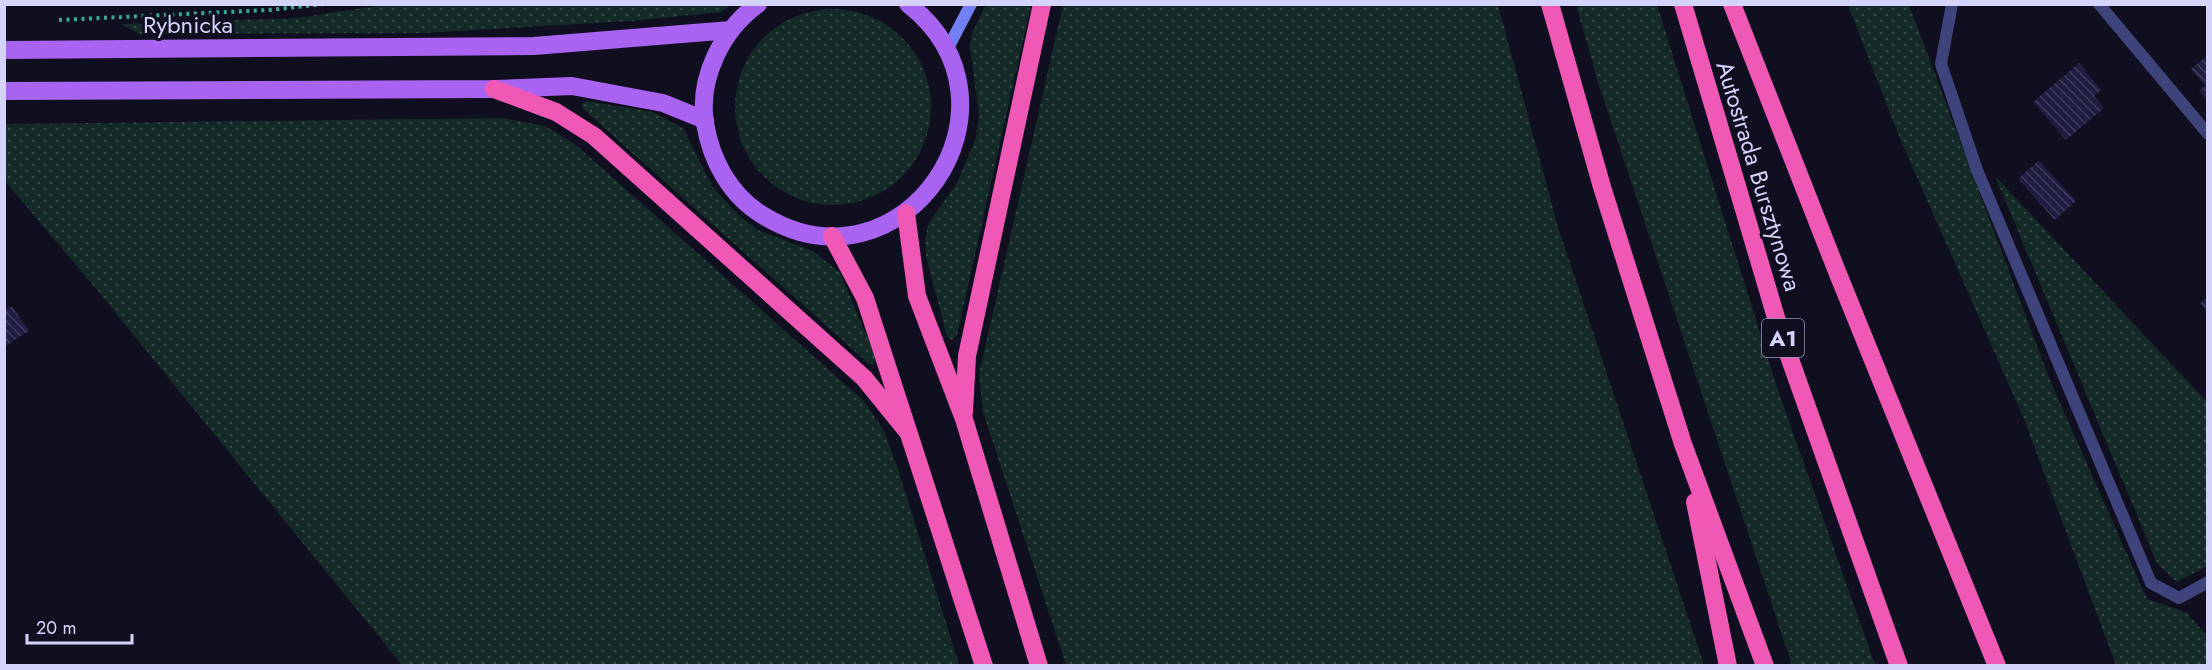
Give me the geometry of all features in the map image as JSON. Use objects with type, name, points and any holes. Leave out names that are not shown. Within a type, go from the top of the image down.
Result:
[{"type":"highway","points":[[964,419],[967,356],[1042,4]]},
{"type":"highway","points":[[1550,4],[1602,187],[1683,444],[1765,666]]},
{"type":"highway","name":"Autostrada Bursztynowa","points":[[1683,4],[1780,331],[1899,666]]},
{"type":"highway","points":[[1732,4],[1836,269],[1997,666]]},
{"type":"highway","points":[[494,89],[556,112],[594,136],[782,302],[864,378],[907,431]]},
{"type":"highway","points":[[906,213],[917,296],[964,419],[1039,666]]},
{"type":"highway","points":[[832,236],[865,298],[893,378],[907,431],[984,666]]},
{"type":"highway","points":[[1683,444],[1728,666]]},
{"type":"main road","points":[[758,4],[730,30],[709,73],[705,96],[705,120],[710,147],[721,172],[736,193],[756,211],[779,225],[805,234],[832,236],[858,234],[875,229],[906,213],[926,196],[942,175],[953,152],[960,127],[960,92],[957,74],[935,30],[908,4]]},
{"type":"main road","name":"Rybnicka","points":[[4,50],[534,46],[730,30]]},
{"type":"main road","points":[[4,91],[494,89],[572,86],[663,103],[705,120]]},
{"type":"street","points":[[947,50],[971,4]]},
{"type":"lane","points":[[1952,4],[1941,64],[1990,201],[2151,583],[2179,598],[2208,582]]},
{"type":"lane","points":[[2099,4],[2208,135]]},
{"type":"path","points":[[53,20],[269,10],[324,4]]},
{"type":"green space","points":[[391,4],[731,5],[721,12],[631,21],[423,33],[139,34],[121,24],[296,18]]},
{"type":"green space","points":[[986,4],[1031,5],[957,335],[952,340],[947,337],[926,256],[925,240],[928,224],[957,183],[976,138],[979,115],[970,47],[972,33]]},
{"type":"green space","points":[[1063,5],[1498,5],[1558,227],[1704,665],[1066,665],[983,412],[979,374]]},
{"type":"green space","points":[[1576,5],[1657,5],[1778,390],[1875,665],[1792,665],[1598,82]]},
{"type":"green space","points":[[1848,5],[1909,5],[2049,378],[2147,599],[2186,612],[2207,636],[2207,665],[2116,665],[2024,419],[1901,141]]},
{"type":"green space","points":[[833,9],[861,13],[879,21],[895,31],[909,45],[927,79],[931,107],[927,135],[919,153],[909,169],[895,183],[861,201],[833,205],[805,201],[787,193],[771,183],[757,169],[739,135],[735,107],[739,79],[747,61],[757,45],[771,31],[805,13]]},
{"type":"green space","points":[[586,101],[653,112],[683,128],[712,186],[737,214],[758,230],[813,251],[840,273],[876,358],[874,365],[869,364],[582,108],[582,104]]},
{"type":"green space","points":[[502,118],[545,126],[575,144],[864,401],[883,429],[899,472],[959,665],[402,665],[97,290],[5,181],[5,124]]},
{"type":"green space","points":[[1995,176],[2207,402],[2207,566],[2177,582],[2157,563]]},
{"type":"building","points":[[2208,55],[2208,101],[2199,91],[2205,86],[2191,69]]},
{"type":"building","points":[[2079,63],[2101,90],[2094,96],[2104,108],[2066,140],[2033,102]]},
{"type":"building","points":[[2039,160],[2076,201],[2055,220],[2018,179]]},
{"type":"building","points":[[2208,296],[2208,311],[2200,304]]},
{"type":"building","points":[[12,306],[29,331],[4,347],[4,310]]}]
